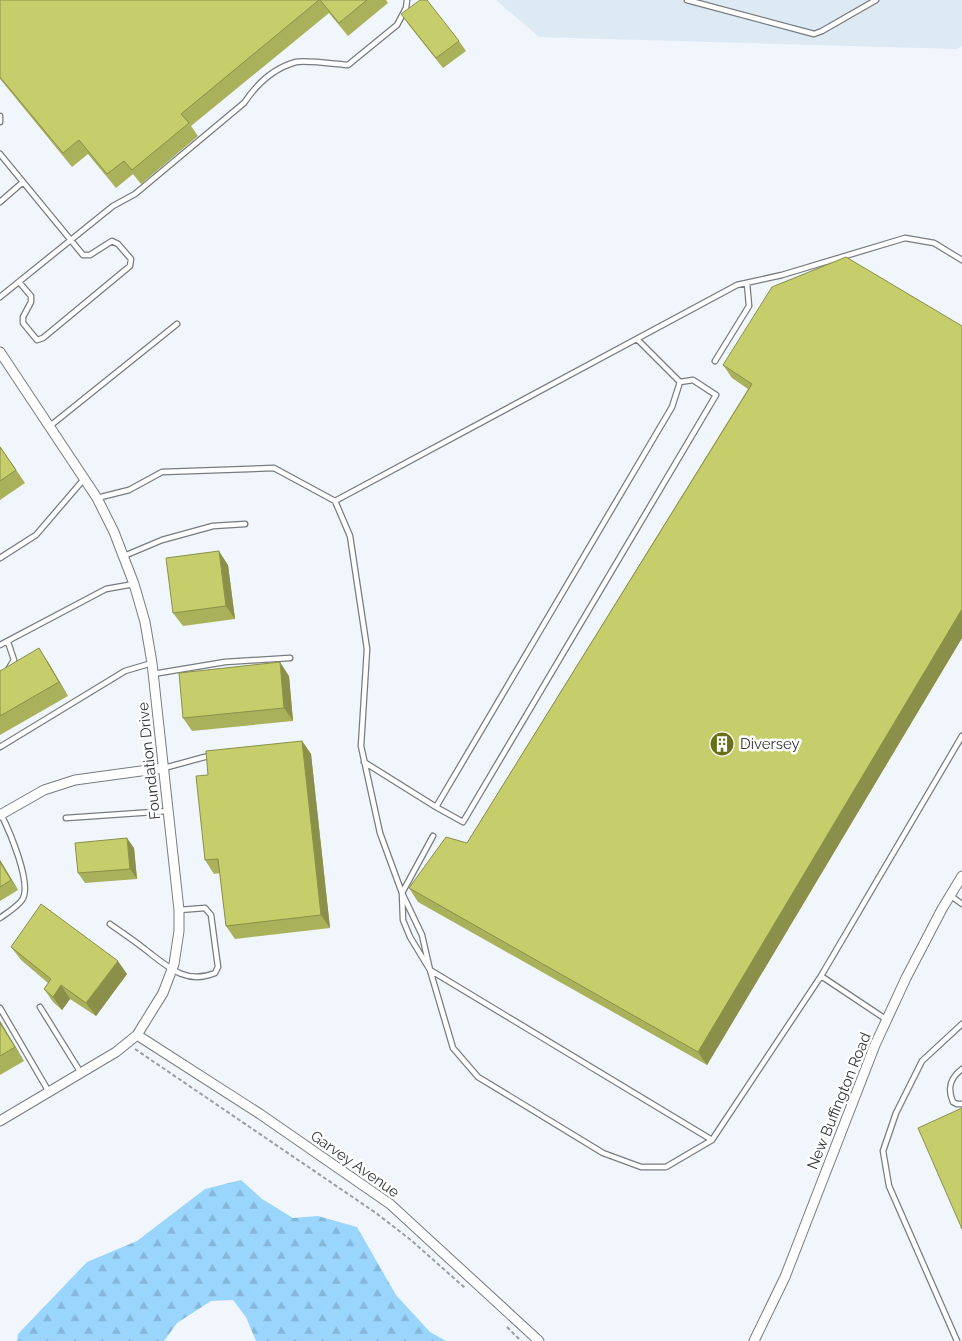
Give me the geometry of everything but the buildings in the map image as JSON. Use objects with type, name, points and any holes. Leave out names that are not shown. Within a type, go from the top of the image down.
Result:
[{"type":"street","name":"Foundation Drive","points":[[0,352],[97,498],[124,556],[134,584],[145,622],[152,663],[179,910],[179,931],[174,964],[163,993],[137,1035],[116,1052],[0,1121]]},
{"type":"street","points":[[1,814],[44,790],[75,780],[163,768]]},
{"type":"street","name":"New Buffington Road","points":[[754,1341],[785,1277],[875,1045],[906,978],[962,876]]},
{"type":"street","name":"Garvey Avenue","points":[[137,1035],[260,1114],[390,1204],[539,1341]]},
{"type":"lane","points":[[0,297],[113,206],[135,194],[244,104],[253,89],[274,72],[297,62],[348,65],[397,25],[406,8],[407,0]]},
{"type":"lane","points":[[687,0],[814,34],[876,0]]},
{"type":"lane","points":[[0,116],[0,122]]},
{"type":"lane","points":[[0,154],[83,255],[90,255],[112,241],[118,244],[131,259],[130,266],[43,338],[37,340],[23,323],[23,317],[31,302],[31,296],[19,282]]},
{"type":"lane","points":[[0,202],[23,182]]},
{"type":"lane","points":[[335,501],[737,285],[782,275],[905,238],[934,243],[962,260]]},
{"type":"lane","points":[[715,361],[749,306],[747,283]]},
{"type":"lane","points":[[50,426],[177,324]]},
{"type":"lane","points":[[637,339],[680,382]]},
{"type":"lane","points":[[364,762],[463,822],[716,395],[693,380],[680,382]]},
{"type":"lane","points":[[436,807],[672,407],[680,382]]},
{"type":"lane","points":[[97,498],[129,490],[162,472],[274,468],[335,501],[350,536],[367,649],[361,746],[364,762],[380,833],[402,892],[422,935],[430,970],[453,1048],[478,1076],[603,1153],[641,1167],[666,1166],[712,1140],[820,976],[962,736]]},
{"type":"lane","points":[[0,558],[36,535],[84,479]]},
{"type":"lane","points":[[124,556],[162,540],[213,526],[245,524]]},
{"type":"lane","points":[[0,645],[106,589],[134,584]]},
{"type":"lane","points":[[7,672],[14,660],[8,642]]},
{"type":"lane","points":[[153,674],[225,662],[290,658]]},
{"type":"lane","points":[[0,747],[126,671],[152,663]]},
{"type":"lane","points":[[163,768],[222,752]]},
{"type":"lane","points":[[66,818],[168,811]]},
{"type":"lane","points":[[0,918],[22,900],[24,892],[20,860],[13,838],[1,814]]},
{"type":"lane","points":[[433,836],[402,892],[403,920],[410,937],[430,970],[712,1140]]},
{"type":"lane","points":[[950,895],[962,904]]},
{"type":"lane","points":[[110,924],[171,970],[193,977],[207,976],[215,973],[218,967],[211,915],[205,908],[179,910]]},
{"type":"lane","points":[[820,976],[887,1020]]},
{"type":"lane","points":[[40,1007],[81,1073]]},
{"type":"lane","points":[[0,1008],[50,1092]]},
{"type":"lane","points":[[957,1341],[889,1186],[883,1151],[896,1112],[922,1061],[962,1024]]},
{"type":"lane","points":[[962,1069],[953,1076],[949,1087],[953,1102],[962,1104]]},
{"type":"path","points":[[127,1043],[376,1213],[412,1241],[468,1291]]},
{"type":"path","points":[[504,1324],[521,1341]]},
{"type":"shaded area","points":[[496,0],[962,0],[962,46],[957,49],[539,37]]},
{"type":"green space","points":[[241,1180],[262,1199],[293,1218],[318,1216],[357,1227],[396,1295],[430,1332],[446,1341],[256,1341],[246,1317],[233,1300],[211,1301],[177,1323],[164,1341],[17,1341],[18,1334],[87,1262],[137,1241],[205,1189]]},
{"type":"place","name":"Diversey","points":[[722,744]]}]
